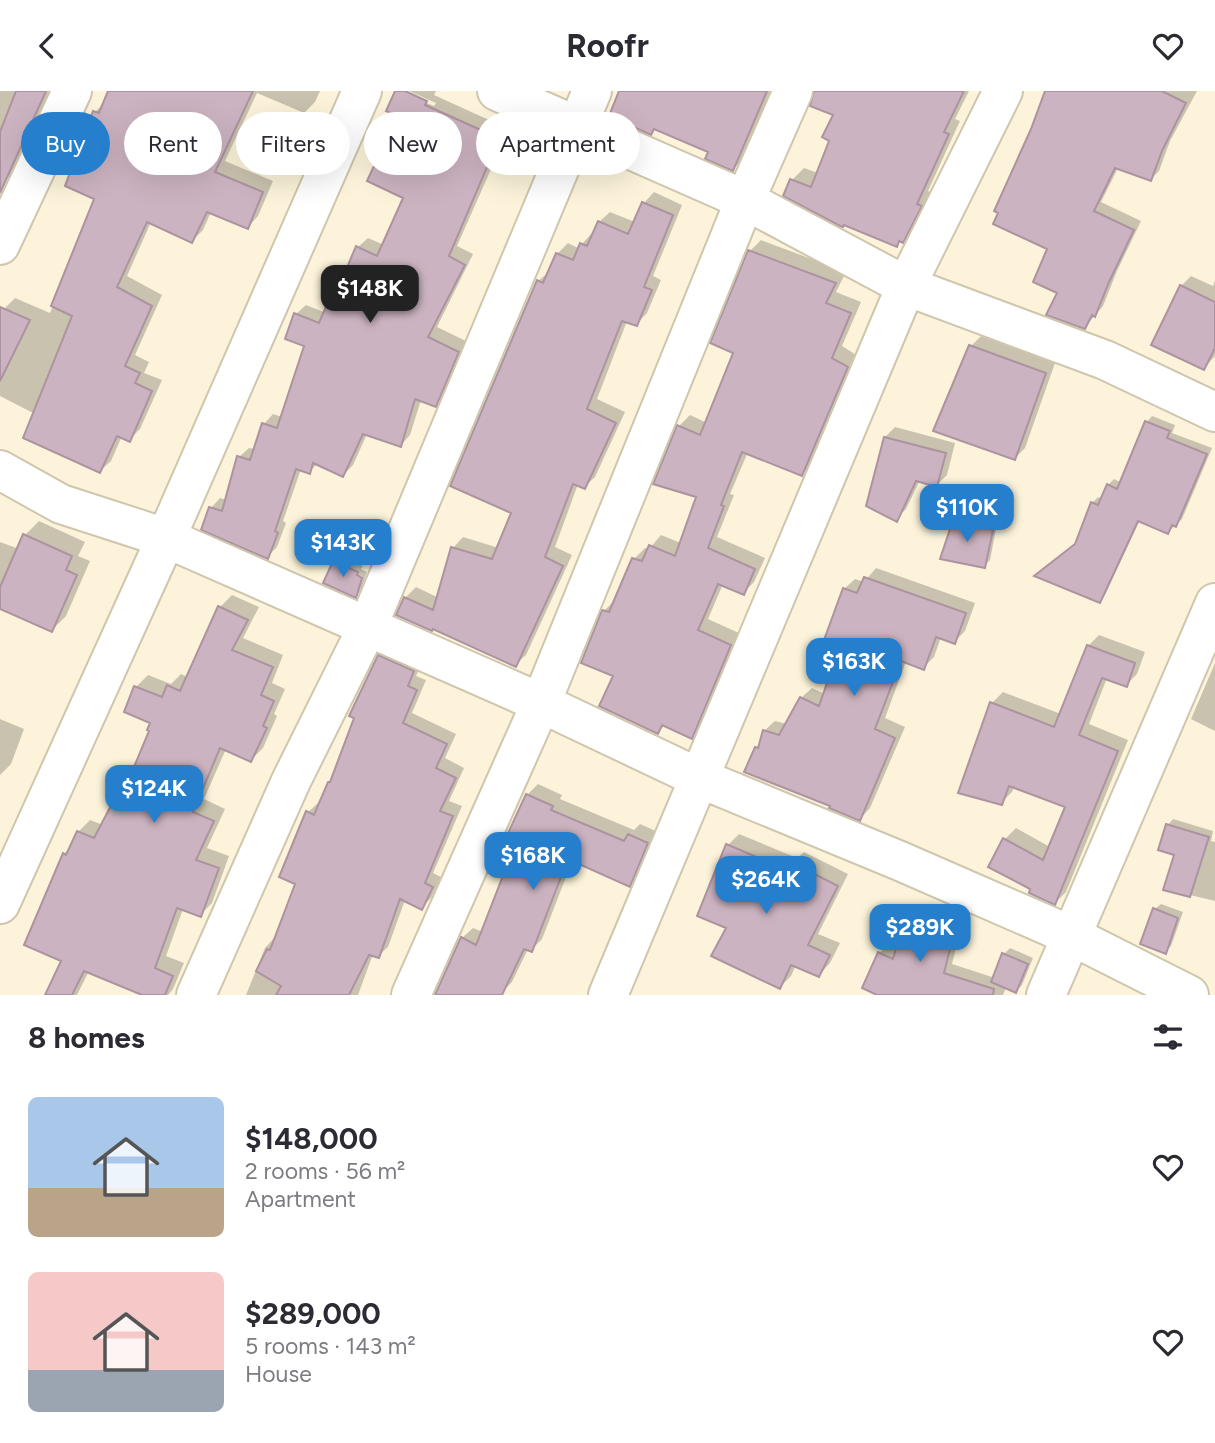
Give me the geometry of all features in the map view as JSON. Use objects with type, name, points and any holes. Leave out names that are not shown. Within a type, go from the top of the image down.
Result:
[{"type":"street","points":[[0,245],[72,91]]},
{"type":"street","points":[[0,904],[166,538],[362,91]]},
{"type":"street","points":[[497,91],[545,112]]},
{"type":"street","points":[[583,112],[592,91]]},
{"type":"street","points":[[411,995],[541,703],[745,200],[793,91]]},
{"type":"street","points":[[608,995],[906,286],[1003,91]]},
{"type":"street","points":[[640,154],[745,200],[906,286],[1105,361],[1215,412]]},
{"type":"street","points":[[196,995],[291,781],[367,628],[557,175]]},
{"type":"street","points":[[0,470],[61,504],[166,538],[541,703],[699,778],[1072,936],[1189,995]]},
{"type":"street","points":[[1046,995],[1215,603]]},
{"type":"building","points":[[16,91],[46,91],[37,112],[21,112],[21,146],[0,193],[0,132]]},
{"type":"building","points":[[108,91],[253,91],[243,112],[236,112],[236,127],[222,157],[222,112],[124,112],[124,175],[222,175],[263,192],[248,229],[207,212],[192,243],[147,222],[117,287],[152,306],[125,366],[140,373],[135,383],[152,391],[130,442],[117,436],[100,473],[23,438],[72,316],[51,306],[94,199],[65,186],[69,175],[110,175],[110,112],[99,112]]},
{"type":"building","points":[[395,91],[405,91],[427,101],[425,105],[441,112],[388,112],[386,111]]},
{"type":"building","points":[[619,91],[767,91],[733,171],[705,159],[708,152],[654,129],[651,135],[640,130],[640,112],[611,112]]},
{"type":"building","points":[[814,91],[964,91],[944,132],[949,134],[917,204],[922,206],[903,243],[899,241],[897,247],[844,225],[840,226],[783,196],[790,179],[811,187],[829,141],[822,137],[833,115],[810,106]]},
{"type":"building","points":[[1045,91],[1162,91],[1186,103],[1162,151],[1151,181],[1115,168],[1094,211],[1134,230],[1095,317],[1092,315],[1085,329],[1046,315],[1057,293],[1033,282],[1047,249],[993,224],[998,213],[994,211]]},
{"type":"building","points":[[462,122],[476,128],[476,175],[484,175],[449,256],[465,265],[428,337],[459,352],[436,407],[415,399],[401,447],[363,434],[343,477],[313,463],[310,474],[296,469],[268,559],[201,530],[209,507],[222,511],[237,456],[250,460],[262,423],[277,428],[304,346],[285,339],[294,313],[319,323],[356,246],[377,256],[403,198],[367,181],[370,175],[462,175]]},
{"type":"building","points":[[642,202],[673,215],[644,287],[652,290],[637,326],[622,321],[587,409],[616,423],[585,489],[573,484],[545,557],[563,566],[516,667],[396,615],[404,597],[433,610],[451,547],[492,559],[511,513],[450,486],[537,280],[543,283],[556,253],[573,260],[580,243],[587,246],[598,221],[628,234]]},
{"type":"building","points":[[748,250],[836,283],[826,303],[851,313],[832,358],[848,367],[802,476],[742,452],[721,505],[724,506],[708,548],[755,569],[744,595],[718,584],[698,630],[731,645],[692,739],[662,725],[658,734],[599,706],[613,676],[581,663],[602,610],[609,612],[632,558],[642,561],[649,545],[675,556],[696,497],[653,484],[677,425],[700,435],[733,353],[710,343]]},
{"type":"building","points":[[1180,285],[1215,302],[1215,348],[1204,370],[1151,345]]},
{"type":"building","points":[[0,307],[30,320],[0,381]]},
{"type":"building","points":[[969,345],[1046,373],[1015,460],[933,431]]},
{"type":"building","points":[[1145,421],[1170,431],[1167,438],[1207,454],[1176,527],[1172,525],[1168,534],[1138,521],[1100,603],[1034,576],[1075,544],[1091,502],[1098,505],[1107,484],[1117,489]]},
{"type":"building","points":[[884,437],[946,453],[937,487],[916,481],[897,522],[866,506]]},
{"type":"building","points":[[954,517],[993,530],[985,568],[940,559]]},
{"type":"building","points":[[23,534],[72,556],[66,570],[77,575],[52,632],[0,609],[0,587]]},
{"type":"building","points":[[333,561],[358,572],[357,575],[362,578],[356,598],[323,583]]},
{"type":"building","points":[[864,577],[966,613],[955,644],[936,637],[924,670],[901,661],[875,729],[895,738],[860,821],[829,808],[830,806],[744,772],[755,747],[758,748],[763,730],[779,735],[800,697],[819,706],[840,645],[824,640],[843,588],[857,593]]},
{"type":"building","points":[[218,606],[248,620],[232,650],[273,667],[261,695],[274,701],[263,726],[267,728],[251,762],[220,748],[193,812],[214,821],[196,860],[219,868],[201,917],[177,908],[155,968],[173,976],[165,995],[142,995],[84,971],[72,995],[45,995],[61,961],[24,945],[63,853],[66,855],[77,831],[94,838],[126,777],[129,779],[150,723],[124,712],[134,686],[162,697],[167,685],[180,691]]},
{"type":"building","points":[[1087,645],[1135,663],[1127,687],[1102,678],[1079,735],[1118,751],[1055,905],[1029,893],[1030,889],[988,867],[1003,838],[1043,860],[1065,807],[1009,786],[1002,805],[958,793],[990,702],[1054,727]]},
{"type":"building","points":[[378,655],[414,671],[408,686],[417,690],[403,723],[447,744],[436,768],[456,778],[440,811],[453,816],[425,883],[433,887],[422,910],[400,899],[379,958],[369,955],[349,995],[276,995],[281,986],[256,971],[267,949],[270,950],[295,884],[279,877],[306,811],[314,815],[330,782],[354,718],[349,716]]},
{"type":"building","points":[[526,794],[553,806],[551,810],[624,841],[628,834],[648,843],[630,887],[568,859],[532,952],[524,949],[502,995],[435,995],[461,937],[476,945],[504,873],[492,868]]},
{"type":"building","points":[[1166,824],[1209,837],[1190,897],[1163,890],[1174,855],[1158,850]]},
{"type":"building","points":[[726,844],[787,870],[791,862],[838,886],[808,945],[830,955],[819,977],[791,965],[780,989],[711,956],[726,928],[697,916]]},
{"type":"building","points":[[1153,908],[1178,918],[1166,954],[1140,944]]},
{"type":"building","points":[[906,912],[936,920],[935,925],[955,929],[944,973],[994,989],[993,995],[877,995],[862,988],[878,952],[893,959]]},
{"type":"building","points":[[1002,953],[1028,964],[1016,993],[991,982]]}]
